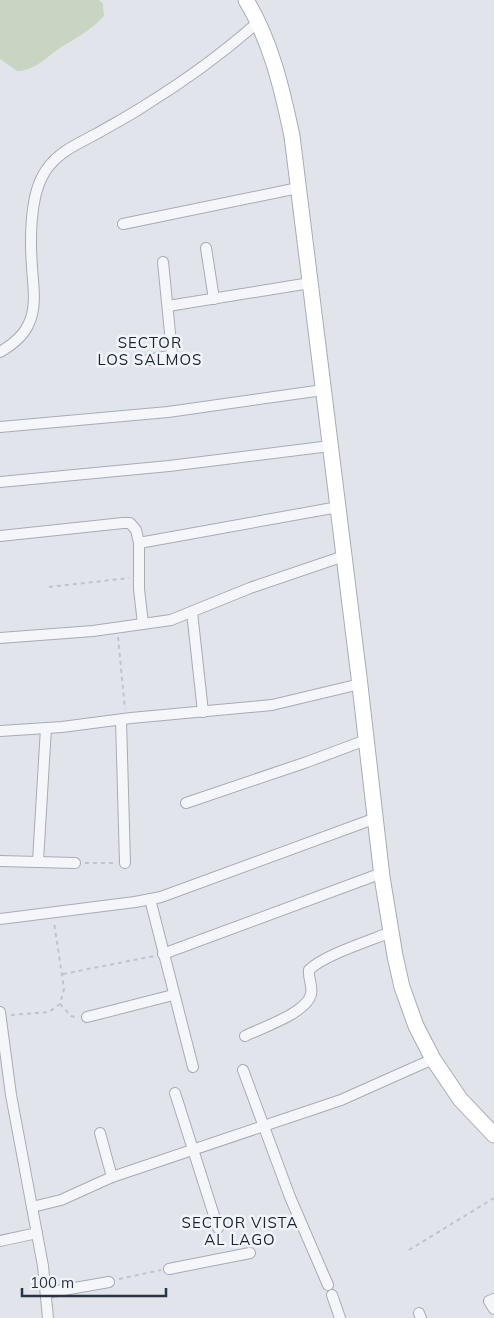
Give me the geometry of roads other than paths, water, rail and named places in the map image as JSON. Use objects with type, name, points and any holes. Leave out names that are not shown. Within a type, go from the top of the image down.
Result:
[{"type":"street","points":[[246,0],[273,59],[292,136],[382,873],[399,974],[416,1026],[433,1059],[460,1099],[494,1135]]},
{"type":"street","points":[[0,352],[12,345],[23,334],[31,319],[34,293],[31,253],[33,214],[41,179],[52,163],[74,144],[128,116],[163,94],[218,55],[258,23]]},
{"type":"street","points":[[123,224],[298,188]]},
{"type":"street","points":[[206,248],[214,298]]},
{"type":"street","points":[[148,360],[169,356],[172,353],[163,262]]},
{"type":"street","points":[[168,306],[310,283]]},
{"type":"street","points":[[0,427],[168,412],[323,390]]},
{"type":"street","points":[[0,482],[159,468],[330,446]]},
{"type":"street","points":[[139,543],[338,507]]},
{"type":"street","points":[[0,536],[130,523],[136,530],[139,543],[139,577],[143,624]]},
{"type":"street","points":[[0,638],[93,631],[171,620],[250,588],[344,556]]},
{"type":"street","points":[[192,612],[203,712]]},
{"type":"street","points":[[0,731],[272,705],[360,684]]},
{"type":"street","points":[[123,719],[124,863]]},
{"type":"street","points":[[38,861],[46,728]]},
{"type":"street","points":[[186,803],[366,740]]},
{"type":"street","points":[[0,920],[150,899],[184,889],[376,818]]},
{"type":"street","points":[[0,861],[75,863]]},
{"type":"street","points":[[163,954],[382,873]]},
{"type":"street","points":[[150,899],[193,1067]]},
{"type":"street","points":[[245,1036],[293,1014],[308,1002],[312,988],[308,975],[309,970],[313,966],[391,932]]},
{"type":"street","points":[[87,1017],[174,995]]},
{"type":"street","points":[[0,1012],[11,1095],[37,1233],[48,1318]]},
{"type":"street","points":[[32,1207],[61,1200],[112,1177],[341,1100],[433,1059]]},
{"type":"street","points":[[243,1070],[290,1197],[340,1318]]},
{"type":"street","points":[[175,1093],[218,1228]]},
{"type":"street","points":[[100,1133],[112,1177]]},
{"type":"street","points":[[0,1241],[37,1233]]},
{"type":"street","points":[[169,1269],[250,1253]]},
{"type":"street","points":[[46,1293],[109,1282]]},
{"type":"street","points":[[494,1298],[489,1301],[494,1309]]},
{"type":"district","name":"SECTOR LOS SALMOS","points":[[150,350]]},
{"type":"district","name":"SECTOR VISTA AL LAGO","points":[[240,1230]]}]
